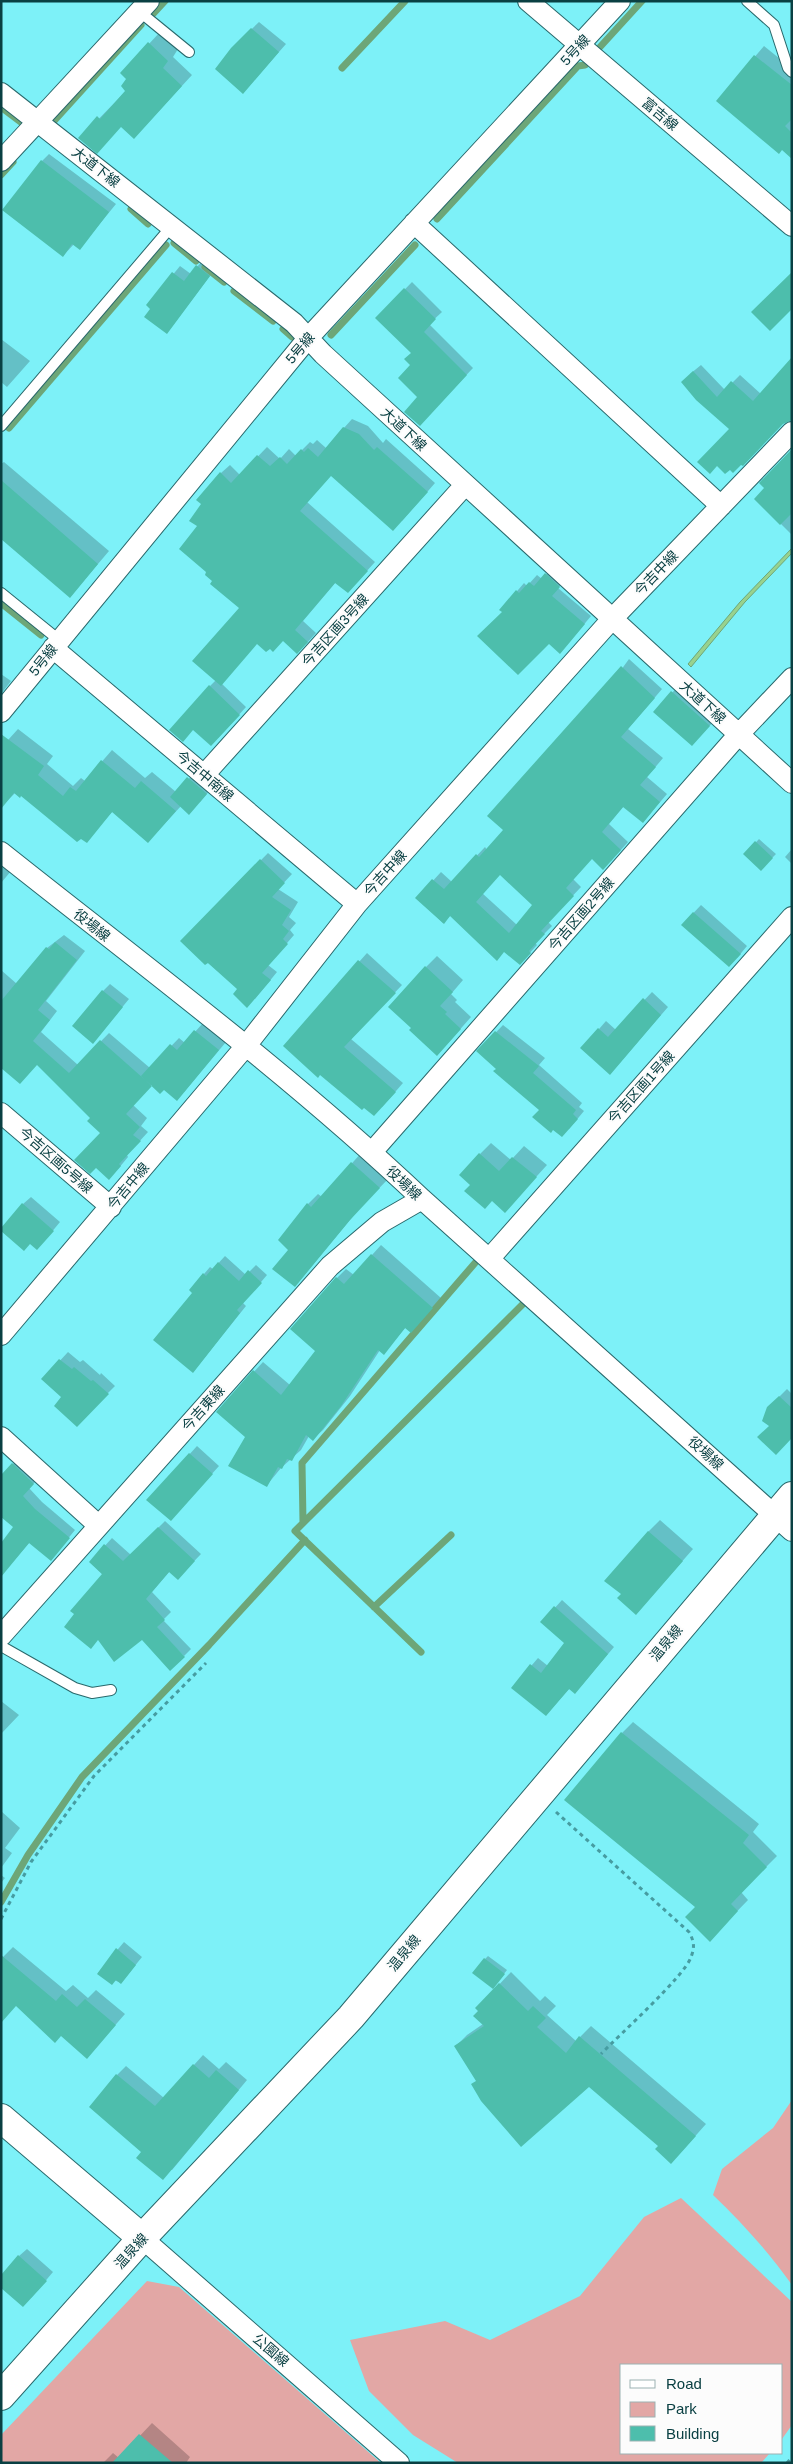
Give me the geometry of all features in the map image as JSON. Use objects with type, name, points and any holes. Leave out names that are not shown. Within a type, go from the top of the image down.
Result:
[{"type":"street","name":"富吉線","points":[[528,1],[792,226]]},
{"type":"street","name":"5号線","points":[[1,712],[309,337],[620,1]]},
{"type":"street","points":[[1,161],[144,6]]},
{"type":"street","name":"大道下線","points":[[1,93],[294,323],[323,354],[792,783]]},
{"type":"street","points":[[414,223],[720,506]]},
{"type":"street","name":"今吉中線","points":[[1,1335],[245,1047],[358,904],[612,619],[792,432]]},
{"type":"street","name":"今吉区画3号線","points":[[204,775],[465,485]]},
{"type":"street","name":"今吉中南線","points":[[56,644],[204,775],[358,904]]},
{"type":"street","name":"今吉区画2号線","points":[[372,1152],[739,734],[792,678]]},
{"type":"street","name":"役場線","points":[[1,852],[245,1047],[372,1152],[422,1199],[786,1514]]},
{"type":"street","name":"今吉区画1号線","points":[[490,1258],[792,916]]},
{"type":"street","name":"今吉区画5号線","points":[[1,1112],[111,1207]]},
{"type":"street","name":"今吉東線","points":[[1,1636],[330,1266],[382,1222],[422,1199]]},
{"type":"street","points":[[1,1437],[98,1525]]},
{"type":"street","name":"温泉線","points":[[1,2396],[142,2238],[351,2016],[786,1514]]},
{"type":"street","points":[[1,2118],[142,2238]]},
{"type":"street","name":"公園線","points":[[142,2238],[399,2463]]},
{"type":"lane","points":[[747,1],[774,25],[788,68],[792,72]]},
{"type":"lane","points":[[144,6],[189,52]]},
{"type":"lane","points":[[1,426],[171,227]]},
{"type":"lane","points":[[1,593],[56,644]]},
{"type":"lane","points":[[1,1646],[76,1688],[92,1693],[112,1690]]},
{"type":"path","points":[[1,1919],[31,1862],[94,1776],[206,1662]]},
{"type":"path","points":[[548,1805],[689,1932],[694,1944],[691,1959],[679,1975],[601,2054]]},
{"type":"path","points":[[787,2463],[792,2457]]},
{"type":"green space","points":[[792,2100],[792,2285],[754,2238],[713,2195],[722,2169],[773,2128]]},
{"type":"green space","points":[[681,2198],[792,2302],[792,2425],[783,2438],[783,2364],[620,2364],[620,2454],[769,2454],[761,2463],[458,2463],[413,2435],[369,2391],[350,2340],[445,2321],[490,2340],[580,2296],[644,2217]]},
{"type":"green space","points":[[147,2281],[179,2287],[381,2463],[1,2463],[1,2435]]},
{"type":"shaded area","points":[[792,548],[792,553],[745,602],[691,667],[688,664],[740,602]]},
{"type":"building","points":[[251,28],[279,52],[243,94],[215,69],[231,48]]},
{"type":"building","points":[[148,42],[168,61],[163,68],[182,86],[134,139],[121,127],[97,154],[78,138],[97,116],[100,119],[125,91],[121,86],[126,79],[120,73]]},
{"type":"building","points":[[754,55],[792,85],[792,119],[785,126],[792,133],[792,159],[782,150],[779,154],[716,101]]},
{"type":"building","points":[[41,160],[109,212],[80,250],[72,244],[63,257],[2,210]]},
{"type":"building","points":[[196,265],[210,276],[167,334],[144,317],[150,309],[146,305],[172,272],[184,281]]},
{"type":"building","points":[[792,272],[792,309],[770,331],[751,312]]},
{"type":"building","points":[[404,288],[436,319],[424,332],[467,375],[420,426],[404,412],[417,397],[398,378],[410,365],[404,359],[411,353],[375,318]]},
{"type":"building","points":[[792,357],[792,420],[783,424],[743,466],[741,465],[733,473],[730,470],[725,474],[717,466],[710,474],[697,462],[729,429],[696,400],[681,382],[693,371],[717,397],[731,381],[753,401]]},
{"type":"building","points":[[343,427],[359,434],[374,450],[377,447],[428,492],[393,531],[331,476],[300,511],[368,571],[348,593],[335,583],[295,630],[308,642],[297,654],[283,641],[273,652],[270,649],[266,652],[257,644],[221,686],[192,661],[239,608],[210,584],[212,581],[205,575],[206,572],[179,549],[197,526],[189,521],[201,504],[196,500],[220,472],[231,483],[257,455],[270,466],[280,457],[287,464],[301,449],[304,452],[308,448],[318,457]]},
{"type":"building","points":[[792,449],[792,513],[780,525],[754,499],[764,488],[759,483]]},
{"type":"building","points":[[1,480],[98,564],[70,598],[1,539]]},
{"type":"building","points":[[545,573],[560,587],[552,596],[585,624],[560,654],[549,644],[518,675],[477,636],[502,612],[499,610],[516,590],[519,593],[529,582],[534,586]]},
{"type":"building","points":[[621,666],[655,698],[621,737],[656,767],[640,785],[660,802],[643,823],[623,807],[602,832],[621,850],[603,870],[592,859],[566,888],[574,896],[541,931],[545,934],[529,951],[531,953],[520,965],[504,952],[497,961],[450,916],[444,924],[415,898],[432,879],[444,889],[476,854],[479,857],[503,830],[487,816]],"holes":[[[500,875],[532,905],[509,933],[476,902]]]},
{"type":"building","points":[[209,685],[240,715],[211,746],[193,730],[183,742],[169,730]]},
{"type":"building","points":[[671,691],[710,726],[692,746],[653,712]]},
{"type":"building","points":[[1,734],[44,766],[38,775],[63,796],[70,787],[76,791],[101,760],[135,788],[141,781],[176,811],[148,843],[112,812],[87,843],[81,839],[77,842],[21,796],[20,798],[14,793],[1,809]]},
{"type":"building","points":[[187,777],[207,794],[189,815],[170,797]]},
{"type":"building","points":[[755,841],[773,858],[761,871],[743,854]]},
{"type":"building","points":[[260,859],[285,883],[272,897],[291,910],[282,925],[289,931],[283,939],[288,944],[262,973],[271,980],[247,1008],[233,994],[237,989],[208,963],[205,965],[180,941]]},
{"type":"building","points":[[693,912],[741,954],[729,967],[681,925]]},
{"type":"building","points":[[55,942],[77,960],[38,1010],[50,1020],[33,1041],[69,1073],[100,1040],[152,1086],[126,1114],[140,1127],[133,1135],[141,1141],[119,1164],[121,1166],[109,1180],[96,1168],[90,1174],[74,1160],[100,1133],[87,1121],[90,1118],[37,1065],[20,1084],[1,1068],[1,1001],[46,947],[49,949]]},
{"type":"building","points":[[358,960],[396,993],[344,1047],[396,1092],[374,1116],[364,1108],[362,1110],[320,1075],[318,1078],[283,1046]]},
{"type":"building","points":[[425,966],[453,992],[440,1006],[447,1012],[445,1014],[461,1029],[437,1056],[388,1007]]},
{"type":"building","points":[[102,990],[123,1007],[93,1044],[72,1026]]},
{"type":"building","points":[[643,998],[661,1015],[610,1075],[580,1048],[598,1028],[608,1037]]},
{"type":"building","points":[[194,1030],[219,1050],[177,1101],[164,1090],[160,1094],[141,1076],[170,1044],[177,1050]]},
{"type":"building","points":[[495,1031],[539,1066],[533,1073],[576,1110],[573,1114],[578,1119],[562,1137],[553,1130],[551,1133],[532,1117],[539,1110],[493,1071],[496,1069],[476,1051]]},
{"type":"building","points":[[479,1153],[499,1171],[512,1157],[537,1177],[505,1213],[492,1201],[485,1209],[464,1191],[470,1185],[459,1175]]},
{"type":"building","points":[[351,1162],[380,1188],[350,1220],[295,1287],[272,1269],[288,1250],[278,1240],[307,1203],[311,1207]]},
{"type":"building","points":[[22,1203],[54,1231],[37,1250],[30,1244],[24,1251],[1,1231],[1,1228]]},
{"type":"building","points":[[371,1254],[433,1308],[411,1333],[405,1328],[384,1355],[378,1350],[341,1406],[313,1441],[306,1435],[292,1461],[287,1459],[282,1469],[278,1467],[267,1487],[228,1466],[245,1437],[216,1412],[253,1370],[281,1395],[315,1351],[290,1329],[336,1277],[344,1284]]},
{"type":"building","points":[[218,1262],[239,1281],[248,1270],[262,1283],[237,1310],[240,1313],[193,1373],[153,1340],[192,1293],[189,1290],[203,1273],[206,1276]]},
{"type":"building","points":[[59,1359],[72,1369],[74,1367],[91,1381],[93,1380],[109,1394],[77,1427],[54,1406],[61,1397],[41,1379]]},
{"type":"building","points":[[779,1396],[792,1408],[792,1438],[776,1455],[757,1437],[769,1426],[762,1421],[767,1407]]},
{"type":"building","points":[[189,1453],[213,1474],[171,1521],[146,1500]]},
{"type":"building","points":[[12,1463],[34,1484],[23,1496],[35,1509],[70,1538],[51,1561],[29,1543],[1,1577],[1,1543],[13,1527],[1,1517],[1,1475]]},
{"type":"building","points":[[158,1527],[195,1561],[178,1580],[169,1572],[146,1599],[165,1620],[157,1627],[185,1657],[170,1671],[142,1640],[114,1662],[98,1640],[91,1649],[64,1627],[74,1614],[70,1611],[102,1574],[89,1562],[104,1544],[123,1561]]},
{"type":"building","points":[[648,1531],[683,1561],[636,1615],[617,1598],[621,1594],[604,1581]]},
{"type":"building","points":[[554,1606],[608,1654],[575,1694],[569,1689],[546,1716],[511,1688],[530,1664],[541,1673],[564,1643],[540,1622]]},
{"type":"building","points":[[621,1732],[749,1835],[743,1843],[767,1867],[731,1904],[738,1911],[710,1942],[685,1917],[695,1907],[564,1800]]},
{"type":"building","points":[[116,1948],[136,1965],[121,1984],[116,1980],[112,1985],[97,1974]]},
{"type":"building","points":[[1,1955],[56,2001],[62,1994],[77,2007],[85,1999],[116,2025],[87,2059],[61,2036],[55,2043],[16,2006],[1,2023]]},
{"type":"building","points":[[484,1958],[505,1974],[493,1989],[472,1973]]},
{"type":"building","points":[[499,1983],[528,2011],[533,2006],[546,2018],[537,2027],[566,2053],[579,2036],[696,2136],[671,2164],[655,2149],[658,2146],[589,2087],[521,2147],[481,2101],[471,2084],[476,2081],[454,2046],[484,2026],[473,2016],[478,2011],[475,2008]]},
{"type":"building","points":[[193,2064],[209,2078],[216,2070],[239,2090],[163,2180],[136,2158],[141,2152],[89,2107],[116,2074],[155,2106]]},
{"type":"building","points":[[18,2255],[47,2281],[23,2307],[1,2288],[1,2275]]},
{"type":"building","points":[[139,2434],[173,2463],[112,2463]]},
{"type":"waterway","points":[[153,14],[165,1]]},
{"type":"waterway","points":[[342,68],[405,1]]},
{"type":"waterway","points":[[600,47],[642,1]]},
{"type":"waterway","points":[[54,121],[141,25]]},
{"type":"waterway","points":[[437,219],[578,66],[585,65]]},
{"type":"waterway","points":[[1,107],[22,123]]},
{"type":"waterway","points":[[1,175],[13,162]]},
{"type":"waterway","points":[[131,209],[148,224]]},
{"type":"waterway","points":[[174,243],[196,261]]},
{"type":"waterway","points":[[9,428],[166,245]]},
{"type":"waterway","points":[[331,335],[415,245]]},
{"type":"waterway","points":[[205,267],[224,282]]},
{"type":"waterway","points":[[234,291],[273,321]]},
{"type":"waterway","points":[[283,329],[292,337]]},
{"type":"waterway","points":[[1,603],[41,635]]},
{"type":"waterway","points":[[303,1523],[302,1463],[475,1263]]},
{"type":"waterway","points":[[421,1652],[295,1531],[523,1304]]},
{"type":"waterway","points":[[374,1607],[451,1535]]},
{"type":"waterway","points":[[1,1902],[28,1855],[82,1777],[209,1645],[305,1540]]}]
